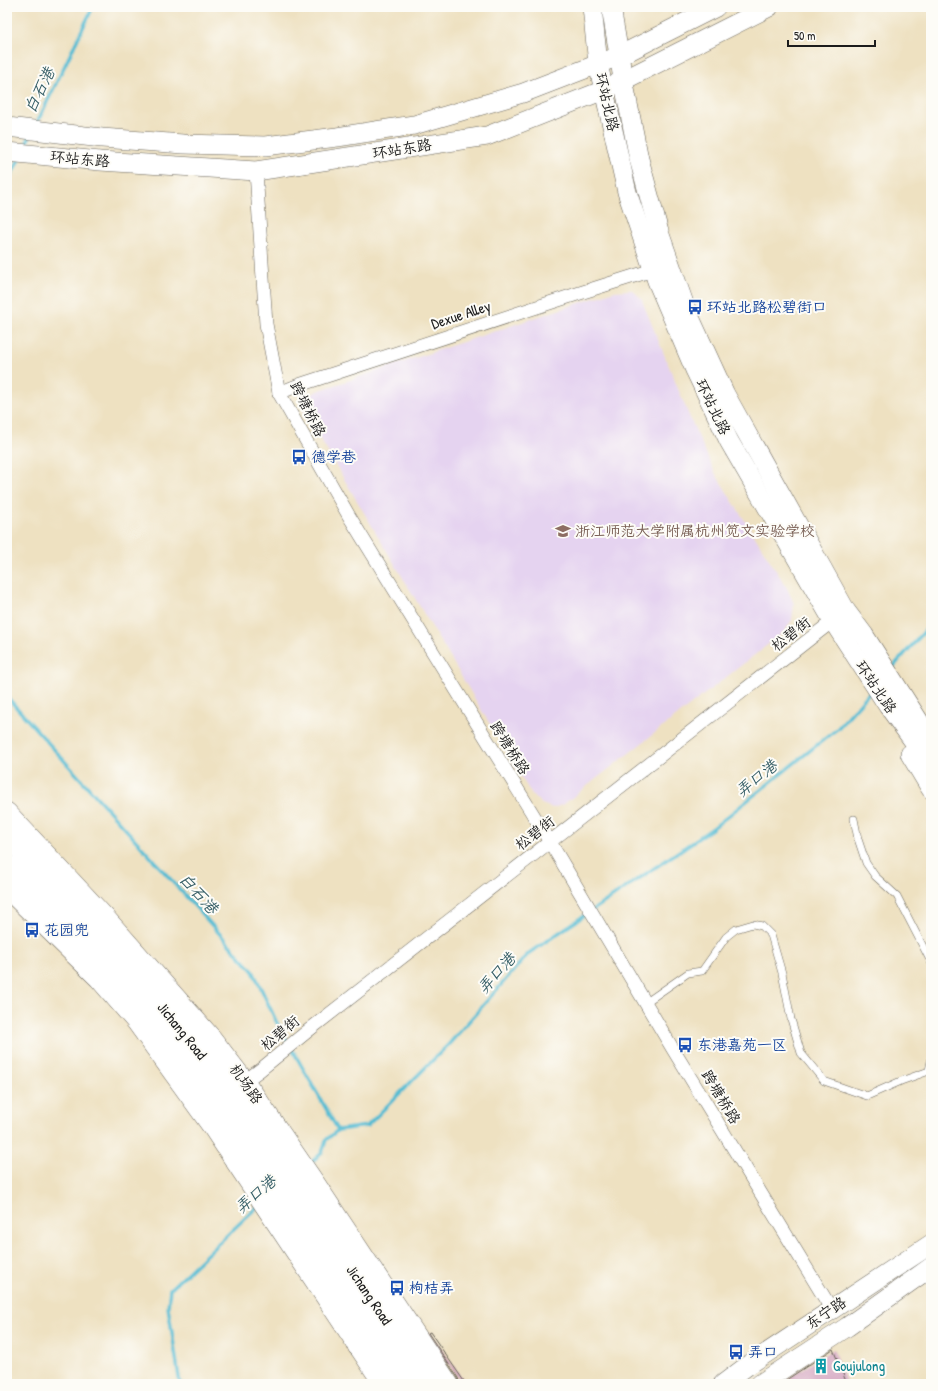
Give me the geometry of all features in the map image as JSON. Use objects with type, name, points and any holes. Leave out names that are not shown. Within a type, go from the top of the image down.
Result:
[{"type":"main road","name":"环站北路","points":[[592,7],[598,64],[627,192],[653,270],[695,370],[729,441],[839,616],[864,635],[931,740]]},
{"type":"main road","name":"环站北路","points":[[611,7],[623,79],[639,159],[657,225],[686,309],[725,394],[839,616],[851,650],[888,706],[931,765]]},
{"type":"main road","name":"环站东路","points":[[7,127],[87,136],[183,144],[265,146],[337,138],[414,125],[522,93],[619,56],[716,7]]},
{"type":"main road","name":"环站东路","points":[[7,152],[75,159],[256,171],[487,136],[604,90],[623,79],[769,7]]},
{"type":"main road","points":[[899,689],[924,709],[931,720]]},
{"type":"main road","points":[[888,706],[903,743],[931,789]]},
{"type":"main road","name":"机场路","points":[[7,812],[18,838],[107,919],[212,1038],[253,1076],[265,1158],[295,1204],[449,1384]]},
{"type":"main road","name":"Jichang Road","points":[[18,838],[180,1027],[234,1095],[265,1158]]},
{"type":"main road","name":"机场路","points":[[7,864],[93,950],[159,1027],[213,1097],[222,1127]]},
{"type":"main road","name":"机场路","points":[[7,889],[98,979],[136,1022],[222,1127],[265,1158],[295,1204],[366,1341],[383,1384]]},
{"type":"main road","name":"Jichang Road","points":[[295,1204],[429,1384]]},
{"type":"main road","name":"东宁路","points":[[722,1384],[931,1244]]},
{"type":"main road","name":"东宁路","points":[[760,1384],[847,1327],[931,1268]]},
{"type":"main road","name":"机场路","points":[[366,1341],[406,1384]]},
{"type":"street","name":"跨塘桥路","points":[[256,171],[266,324],[279,394],[349,516],[550,842],[645,1003],[832,1310]]},
{"type":"street","name":"Dexue Alley","points":[[279,394],[306,383],[565,297],[653,270]]},
{"type":"street","name":"松碧街","points":[[253,1076],[309,1030],[839,616]]},
{"type":"lane","points":[[854,819],[866,863],[875,876],[897,896],[931,962]]},
{"type":"lane","points":[[645,1003],[688,973],[702,970],[726,937],[736,929],[753,924],[762,926],[771,935],[782,973],[791,1019],[801,1053],[824,1081],[867,1096],[901,1081],[930,1072],[931,1061]]},
{"type":"shaded area","name":"浙江师范大学附属杭州笕文实验学校","points":[[632,290],[641,298],[690,418],[715,473],[787,588],[794,604],[792,620],[784,632],[564,804],[553,808],[542,804],[532,795],[303,410],[303,401],[317,391],[615,291]]},
{"type":"building","points":[[430,1332],[466,1384],[460,1384],[458,1378],[428,1333]]},
{"type":"building","name":"Goujulong","points":[[833,1349],[847,1384],[780,1384]]},
{"type":"waterway","name":"白石港","points":[[36,125],[93,7]]},
{"type":"waterway","name":"白石港","points":[[24,148],[30,136]]},
{"type":"waterway","name":"白石港","points":[[7,184],[19,159]]},
{"type":"waterway","name":"弄口港","points":[[892,668],[931,624]]},
{"type":"waterway","name":"弄口港","points":[[593,910],[713,828],[837,729],[872,690]]},
{"type":"waterway","name":"白石港","points":[[7,697],[253,971],[276,1021],[338,1130]]},
{"type":"waterway","name":"弄口港","points":[[309,1164],[322,1153],[326,1140],[338,1130],[367,1126],[449,1044],[529,953],[588,913]]},
{"type":"waterway","name":"弄口港","points":[[180,1384],[168,1307],[170,1289],[258,1206]]},
{"type":"place","name":"环站北路松碧街口","points":[[695,307]]},
{"type":"place","name":"德学巷","points":[[299,457]]},
{"type":"place","name":"浙江师范大学附属杭州笕文实验学校","points":[[563,531]]},
{"type":"place","name":"花园兜","points":[[32,930]]},
{"type":"place","name":"东港嘉苑一区","points":[[685,1045]]},
{"type":"place","name":"枸桔弄","points":[[397,1288]]},
{"type":"place","name":"弄口","points":[[736,1352]]},
{"type":"place","name":"Goujulong","points":[[821,1366]]}]
